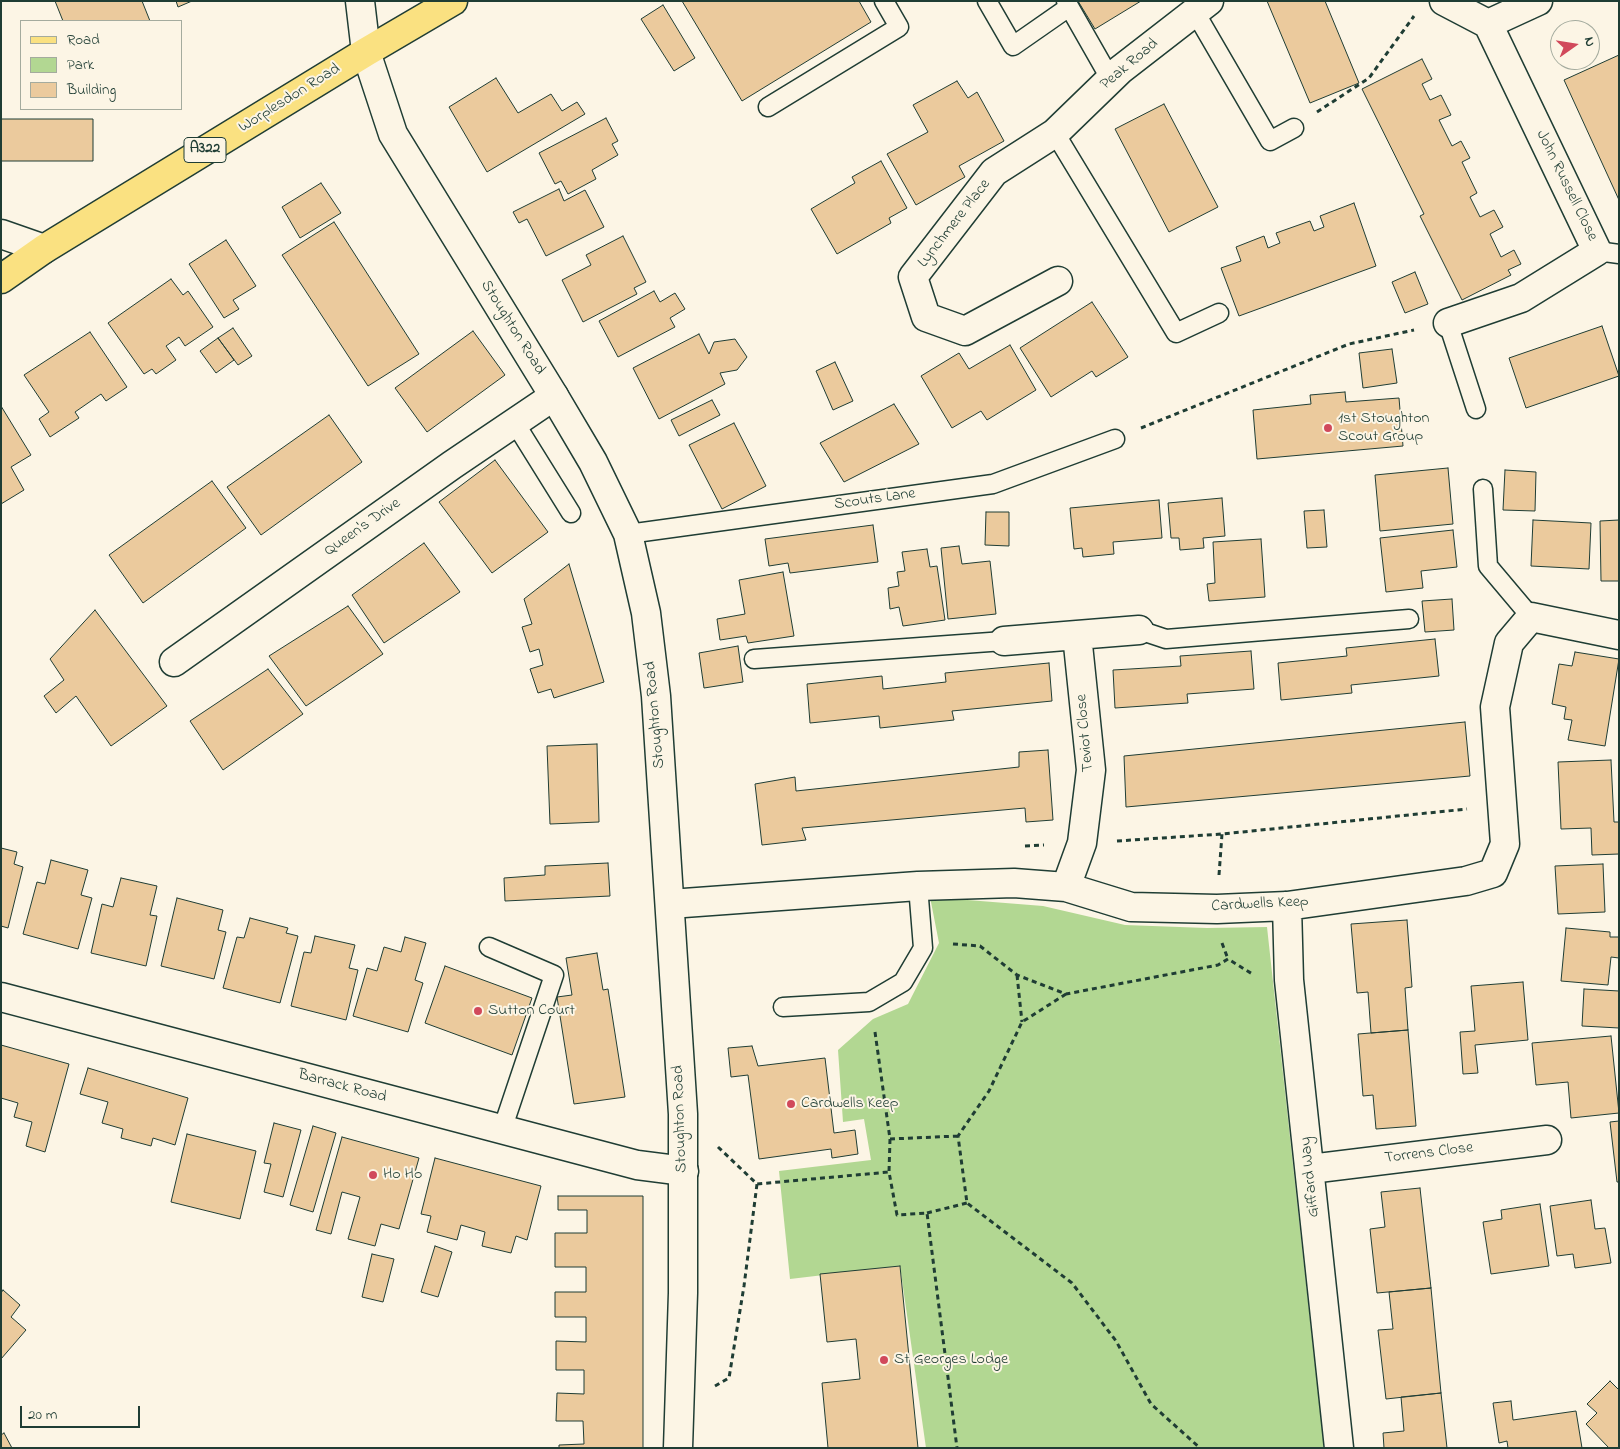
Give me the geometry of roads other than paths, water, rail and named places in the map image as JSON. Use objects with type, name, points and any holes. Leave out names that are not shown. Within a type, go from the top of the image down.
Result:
[{"type":"main road","name":"Worplesdon Road","points":[[1,279],[44,249],[453,1]]},
{"type":"street","name":"Stoughton Road","points":[[360,1],[366,52],[393,134],[593,462],[628,534],[646,613],[656,696],[683,1114],[683,1293],[678,1448]]},
{"type":"street","points":[[1432,5],[1488,24],[1538,1]]},
{"type":"street","name":"Peak Road","points":[[1054,133],[1120,70],[1202,7]]},
{"type":"street","name":"John Russell Close","points":[[1448,322],[1521,298],[1608,253],[1488,24]]},
{"type":"street","name":"Lynchmere Place","points":[[1054,133],[994,172],[913,277],[926,318],[965,331],[1058,281]]},
{"type":"street","points":[[1,234],[44,249]]},
{"type":"street","name":"Queen's Drive","points":[[174,662],[452,465],[554,396]]},
{"type":"street","points":[[1531,617],[1619,635]]},
{"type":"street","name":"Cardwells Keep","points":[[670,904],[918,886],[1014,883],[1066,887],[1131,906],[1216,909],[1286,906],[1466,881],[1493,873],[1505,844],[1495,707],[1509,643],[1531,617]]},
{"type":"street","points":[[1004,641],[1139,630]]},
{"type":"street","name":"Teviot Close","points":[[1066,887],[1082,843],[1091,770],[1077,635]]},
{"type":"street","name":"Giffard Way","points":[[1286,906],[1289,980],[1339,1448]]},
{"type":"street","name":"Barrack Road","points":[[1,997],[637,1166],[684,1171]]},
{"type":"street","name":"Torrens Close","points":[[1310,1169],[1548,1140]]},
{"type":"lane","points":[[768,107],[899,27],[884,1]]},
{"type":"lane","points":[[987,1],[1012,46],[1068,4],[1111,80]]},
{"type":"lane","points":[[1202,7],[1270,141],[1294,128]]},
{"type":"lane","points":[[1054,133],[1176,333],[1220,313]]},
{"type":"lane","points":[[1448,322],[1476,409]]},
{"type":"lane","points":[[515,423],[571,513]]},
{"type":"lane","name":"Scouts Lane","points":[[628,534],[993,484],[1115,439]]},
{"type":"lane","points":[[1483,489],[1488,566],[1531,617]]},
{"type":"lane","points":[[1139,630],[1166,639],[1409,619]]},
{"type":"lane","points":[[754,659],[1004,641]]},
{"type":"lane","points":[[783,1007],[869,1002],[903,982],[923,948],[918,886]]},
{"type":"lane","points":[[489,947],[554,975],[502,1130]]},
{"type":"place","name":"1st Stoughton Scout Group","points":[[1328,428]]},
{"type":"place","name":"Sutton Court","points":[[478,1011]]},
{"type":"place","name":"Cardwells Keep","points":[[791,1104]]},
{"type":"place","name":"Ho Ho","points":[[373,1175]]},
{"type":"place","name":"St Georges Lodge","points":[[884,1360]]}]
